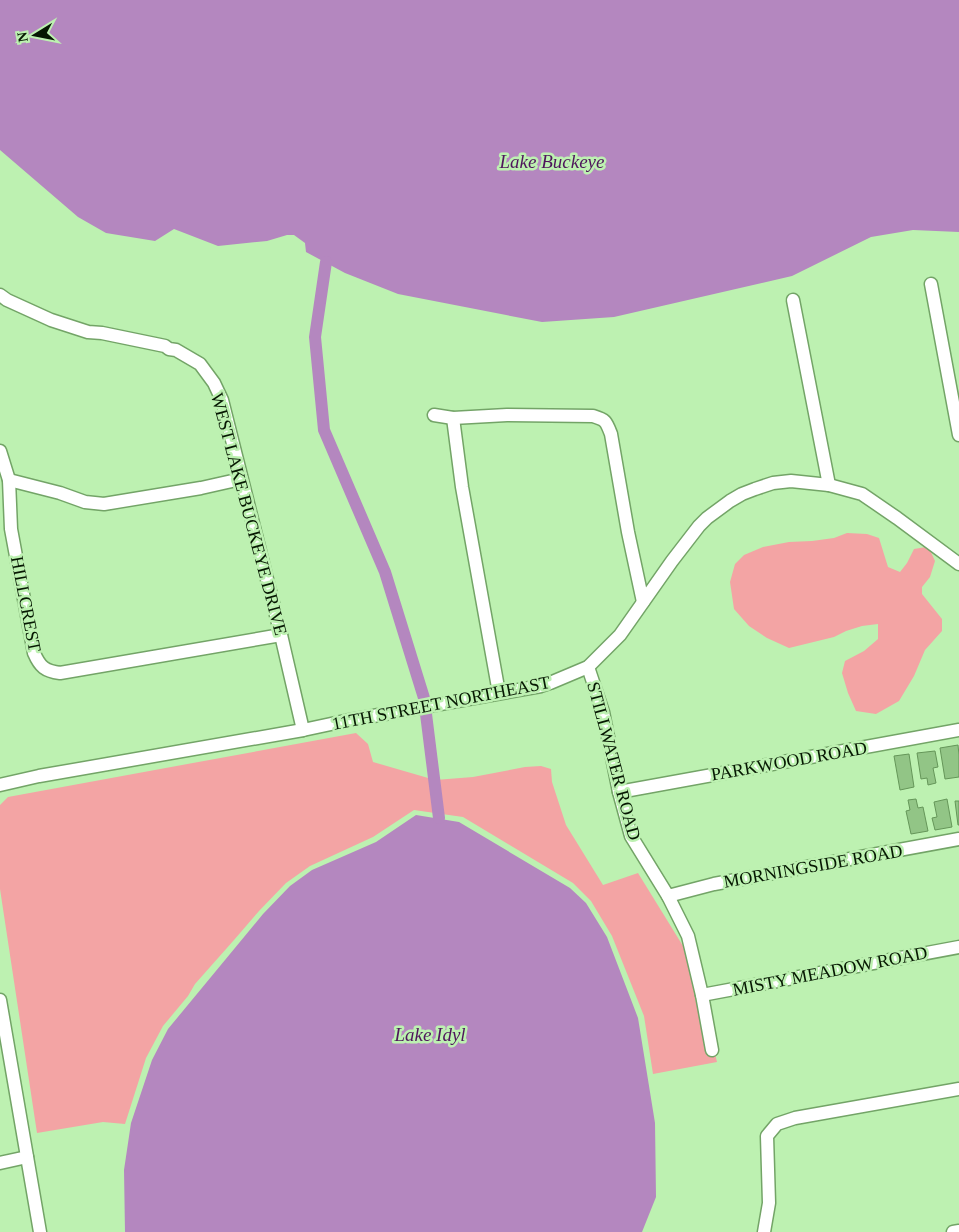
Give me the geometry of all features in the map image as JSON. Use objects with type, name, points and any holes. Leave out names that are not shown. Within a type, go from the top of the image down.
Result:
[{"type":"street","points":[[931,284],[959,435]]},
{"type":"street","name":"WEST LAKE BUCKEYE DRIVE","points":[[0,295],[50,320],[88,332],[102,333],[176,350],[200,364],[214,383],[222,400],[303,730]]},
{"type":"street","points":[[793,300],[829,485]]},
{"type":"street","points":[[434,415],[453,418],[507,415],[568,415],[593,416],[604,420],[611,434],[628,532],[643,602]]},
{"type":"street","points":[[453,418],[462,488],[500,693]]},
{"type":"street","name":"HILLCREST","points":[[0,451],[9,480],[11,529],[34,653],[38,662],[49,671],[60,673],[281,635]]},
{"type":"street","points":[[9,480],[60,493],[85,502],[104,504],[241,479]]},
{"type":"street","name":"11TH STREET NORTHEAST","points":[[0,785],[40,776],[303,730],[550,683],[588,667],[620,634],[699,526],[707,518],[730,500],[754,488],[773,483],[790,481],[829,485],[862,494],[959,564]]},
{"type":"street","name":"STILLWATER ROAD","points":[[588,667],[603,712],[619,792],[631,836],[668,896],[688,936],[702,995],[712,1050]]},
{"type":"street","name":"PARKWOOD ROAD","points":[[619,792],[959,730]]},
{"type":"street","name":"MORNINGSIDE ROAD","points":[[668,896],[714,884],[959,839]]},
{"type":"street","name":"MISTY MEADOW ROAD","points":[[702,995],[959,947]]},
{"type":"street","points":[[0,1000],[2,1026],[40,1232]]},
{"type":"street","points":[[764,1232],[769,1203],[767,1136],[777,1124],[795,1118],[959,1089]]},
{"type":"street","points":[[0,1163],[27,1157]]},
{"type":"street","points":[[953,1232],[959,1231]]},
{"type":"shaded area","points":[[847,533],[867,534],[879,538],[888,567],[900,572],[914,549],[926,547],[930,550],[935,561],[930,577],[922,587],[922,594],[942,619],[942,631],[925,650],[914,676],[899,701],[876,714],[856,711],[842,673],[845,661],[864,651],[878,639],[878,624],[862,626],[834,637],[789,648],[767,638],[749,626],[734,609],[730,582],[735,564],[744,555],[763,547],[789,542],[834,538]]},
{"type":"shaded area","points":[[356,733],[368,744],[373,762],[435,780],[473,777],[525,767],[541,766],[551,769],[552,782],[566,825],[603,885],[638,873],[683,946],[695,990],[696,1002],[698,1002],[710,1033],[717,1062],[653,1074],[644,1016],[612,936],[591,901],[573,883],[463,817],[414,810],[373,837],[310,866],[286,883],[259,911],[195,984],[188,996],[163,1026],[146,1058],[125,1124],[103,1122],[37,1133],[0,889],[0,805],[8,797]]},
{"type":"water","name":"Lake Buckeye","points":[[0,0],[959,0],[959,232],[913,230],[871,237],[792,276],[614,317],[542,322],[398,294],[345,273],[306,252],[305,243],[294,235],[287,235],[267,241],[218,246],[174,229],[155,241],[106,233],[78,217],[0,150]]},
{"type":"water","name":"Lake Idyl","points":[[416,815],[459,822],[570,888],[586,903],[607,937],[638,1018],[655,1123],[656,1197],[642,1232],[125,1232],[124,1170],[131,1123],[152,1060],[168,1029],[263,914],[290,886],[312,870],[376,842]]},
{"type":"building","points":[[958,745],[959,777],[945,779],[940,748]]},
{"type":"building","points":[[935,751],[938,767],[933,768],[936,783],[928,785],[927,778],[921,779],[917,753]]},
{"type":"building","points":[[909,754],[914,787],[900,790],[894,756]]},
{"type":"building","points":[[916,799],[918,808],[923,807],[928,831],[911,834],[906,811],[910,810],[908,800]]},
{"type":"building","points":[[947,799],[952,827],[935,830],[932,818],[937,817],[934,802]]},
{"type":"building","points":[[955,801],[959,801],[959,825],[958,825]]},
{"type":"waterway","points":[[326,262],[315,337],[324,430],[385,572],[424,698],[439,818]]}]
